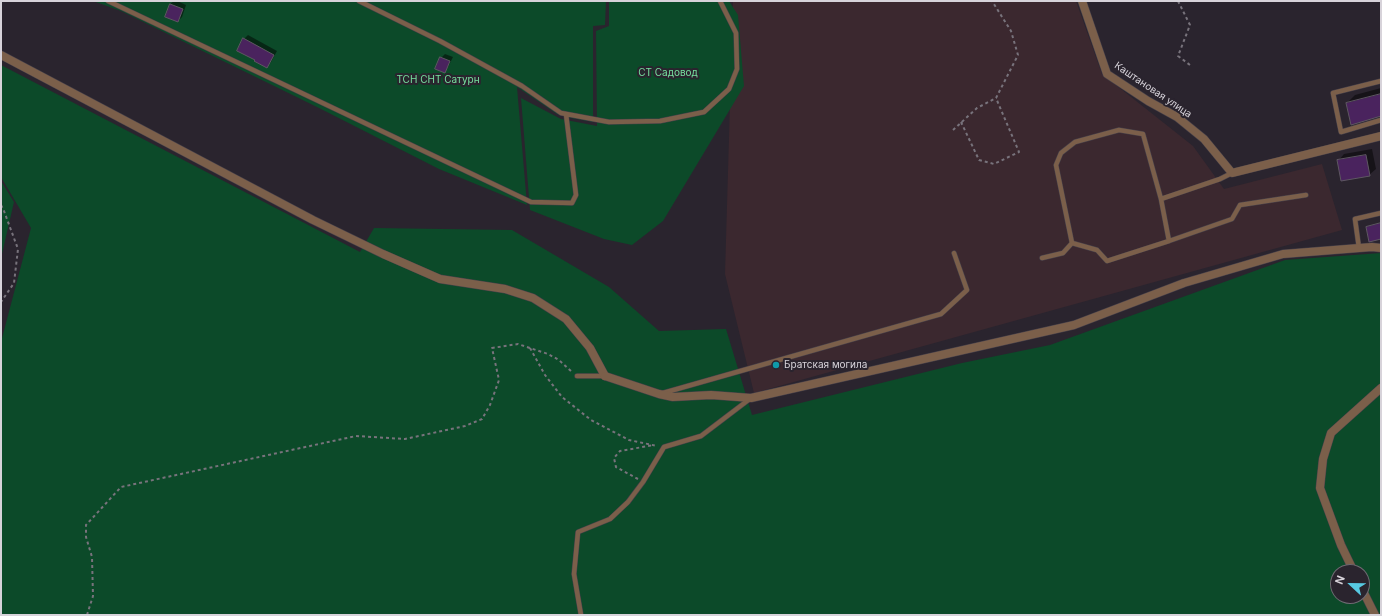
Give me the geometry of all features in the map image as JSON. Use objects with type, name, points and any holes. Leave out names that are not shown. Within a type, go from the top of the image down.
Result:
[{"type":"street","name":"Каштановая улица","points":[[1082,1],[1107,74],[1177,117],[1204,139],[1232,173]]},
{"type":"street","points":[[1,55],[313,220],[383,254],[440,280],[505,289],[533,298],[566,319],[590,348],[605,376],[659,394],[673,397],[711,395],[751,398],[1074,325],[1184,283],[1283,254],[1359,248],[1381,248]]},
{"type":"street","points":[[1232,173],[1381,136]]},
{"type":"street","points":[[1350,564],[1341,545],[1320,488],[1323,459],[1331,433],[1381,388]]},
{"type":"street","points":[[1370,604],[1375,615]]},
{"type":"lane","points":[[108,1],[531,202],[572,204],[576,195],[566,114]]},
{"type":"lane","points":[[359,1],[440,41],[522,86],[562,113],[609,122],[660,121],[704,112],[729,89],[737,69],[736,33],[720,1]]},
{"type":"lane","points":[[1381,81],[1334,93],[1341,132],[1381,120]]},
{"type":"lane","points":[[1072,243],[1056,165],[1061,153],[1074,142],[1120,130],[1143,134],[1161,199],[1169,240]]},
{"type":"lane","points":[[1161,199],[1220,179],[1232,173]]},
{"type":"lane","points":[[1072,243],[1097,250],[1107,261],[1232,219],[1240,205],[1306,195]]},
{"type":"lane","points":[[1359,248],[1355,219],[1381,213]]},
{"type":"lane","points":[[1042,258],[1063,254],[1072,243]]},
{"type":"lane","points":[[659,394],[941,314],[967,290],[954,253]]},
{"type":"lane","points":[[577,376],[605,376]]},
{"type":"lane","points":[[581,615],[574,574],[578,532],[610,519],[628,502],[643,482],[664,447],[701,436],[751,398]]},
{"type":"path","points":[[953,130],[977,108],[996,98],[1018,55],[1011,31],[992,1]]},
{"type":"path","points":[[1178,1],[1190,25],[1178,56],[1190,65]]},
{"type":"path","points":[[961,122],[979,160],[994,164],[1018,152],[996,98]]},
{"type":"path","points":[[1,205],[18,250],[14,283],[1,302]]},
{"type":"path","points":[[87,615],[93,596],[92,557],[86,537],[86,525],[121,487],[356,436],[405,439],[465,426],[482,419],[490,405],[499,380],[492,348],[518,344],[548,354],[559,360],[577,376]]},
{"type":"path","points":[[530,348],[546,375],[562,397],[591,420],[629,440],[664,447]]},
{"type":"path","points":[[643,482],[616,467],[614,458],[620,451],[655,445]]},
{"type":"shaded area","points":[[733,1],[1076,1],[1102,74],[1193,146],[1224,189],[1322,164],[1342,230],[754,393],[725,274]]},
{"type":"green space","name":"ТСН СНТ Сатурн","points":[[93,1],[606,1],[605,25],[593,26],[593,122],[557,114],[517,87],[527,205],[439,169],[321,109],[121,11]]},
{"type":"green space","name":"СТ Садовод","points":[[609,1],[729,1],[738,15],[744,86],[663,221],[632,245],[604,239],[530,210],[521,98],[561,119],[597,126],[596,31],[609,26]]},
{"type":"green space","points":[[1,65],[360,252],[374,228],[512,230],[609,287],[659,331],[726,329],[752,415],[962,363],[1050,345],[1285,260],[1381,253],[1381,615],[1,615],[1,342],[31,228],[1,177]]},
{"type":"green space","points":[[1,181],[14,202],[1,258]]},
{"type":"building","points":[[170,4],[183,9],[178,22],[165,17]]},
{"type":"building","points":[[243,38],[274,55],[267,68],[237,51]]},
{"type":"building","points":[[440,57],[450,61],[445,73],[435,69]]},
{"type":"building","points":[[1381,94],[1381,116],[1351,125],[1346,103]]},
{"type":"building","points":[[1366,155],[1370,176],[1341,181],[1337,160]]},
{"type":"building","points":[[1381,223],[1381,239],[1369,242],[1366,227]]},
{"type":"place","name":"Братская могила","points":[[776,365]]}]
